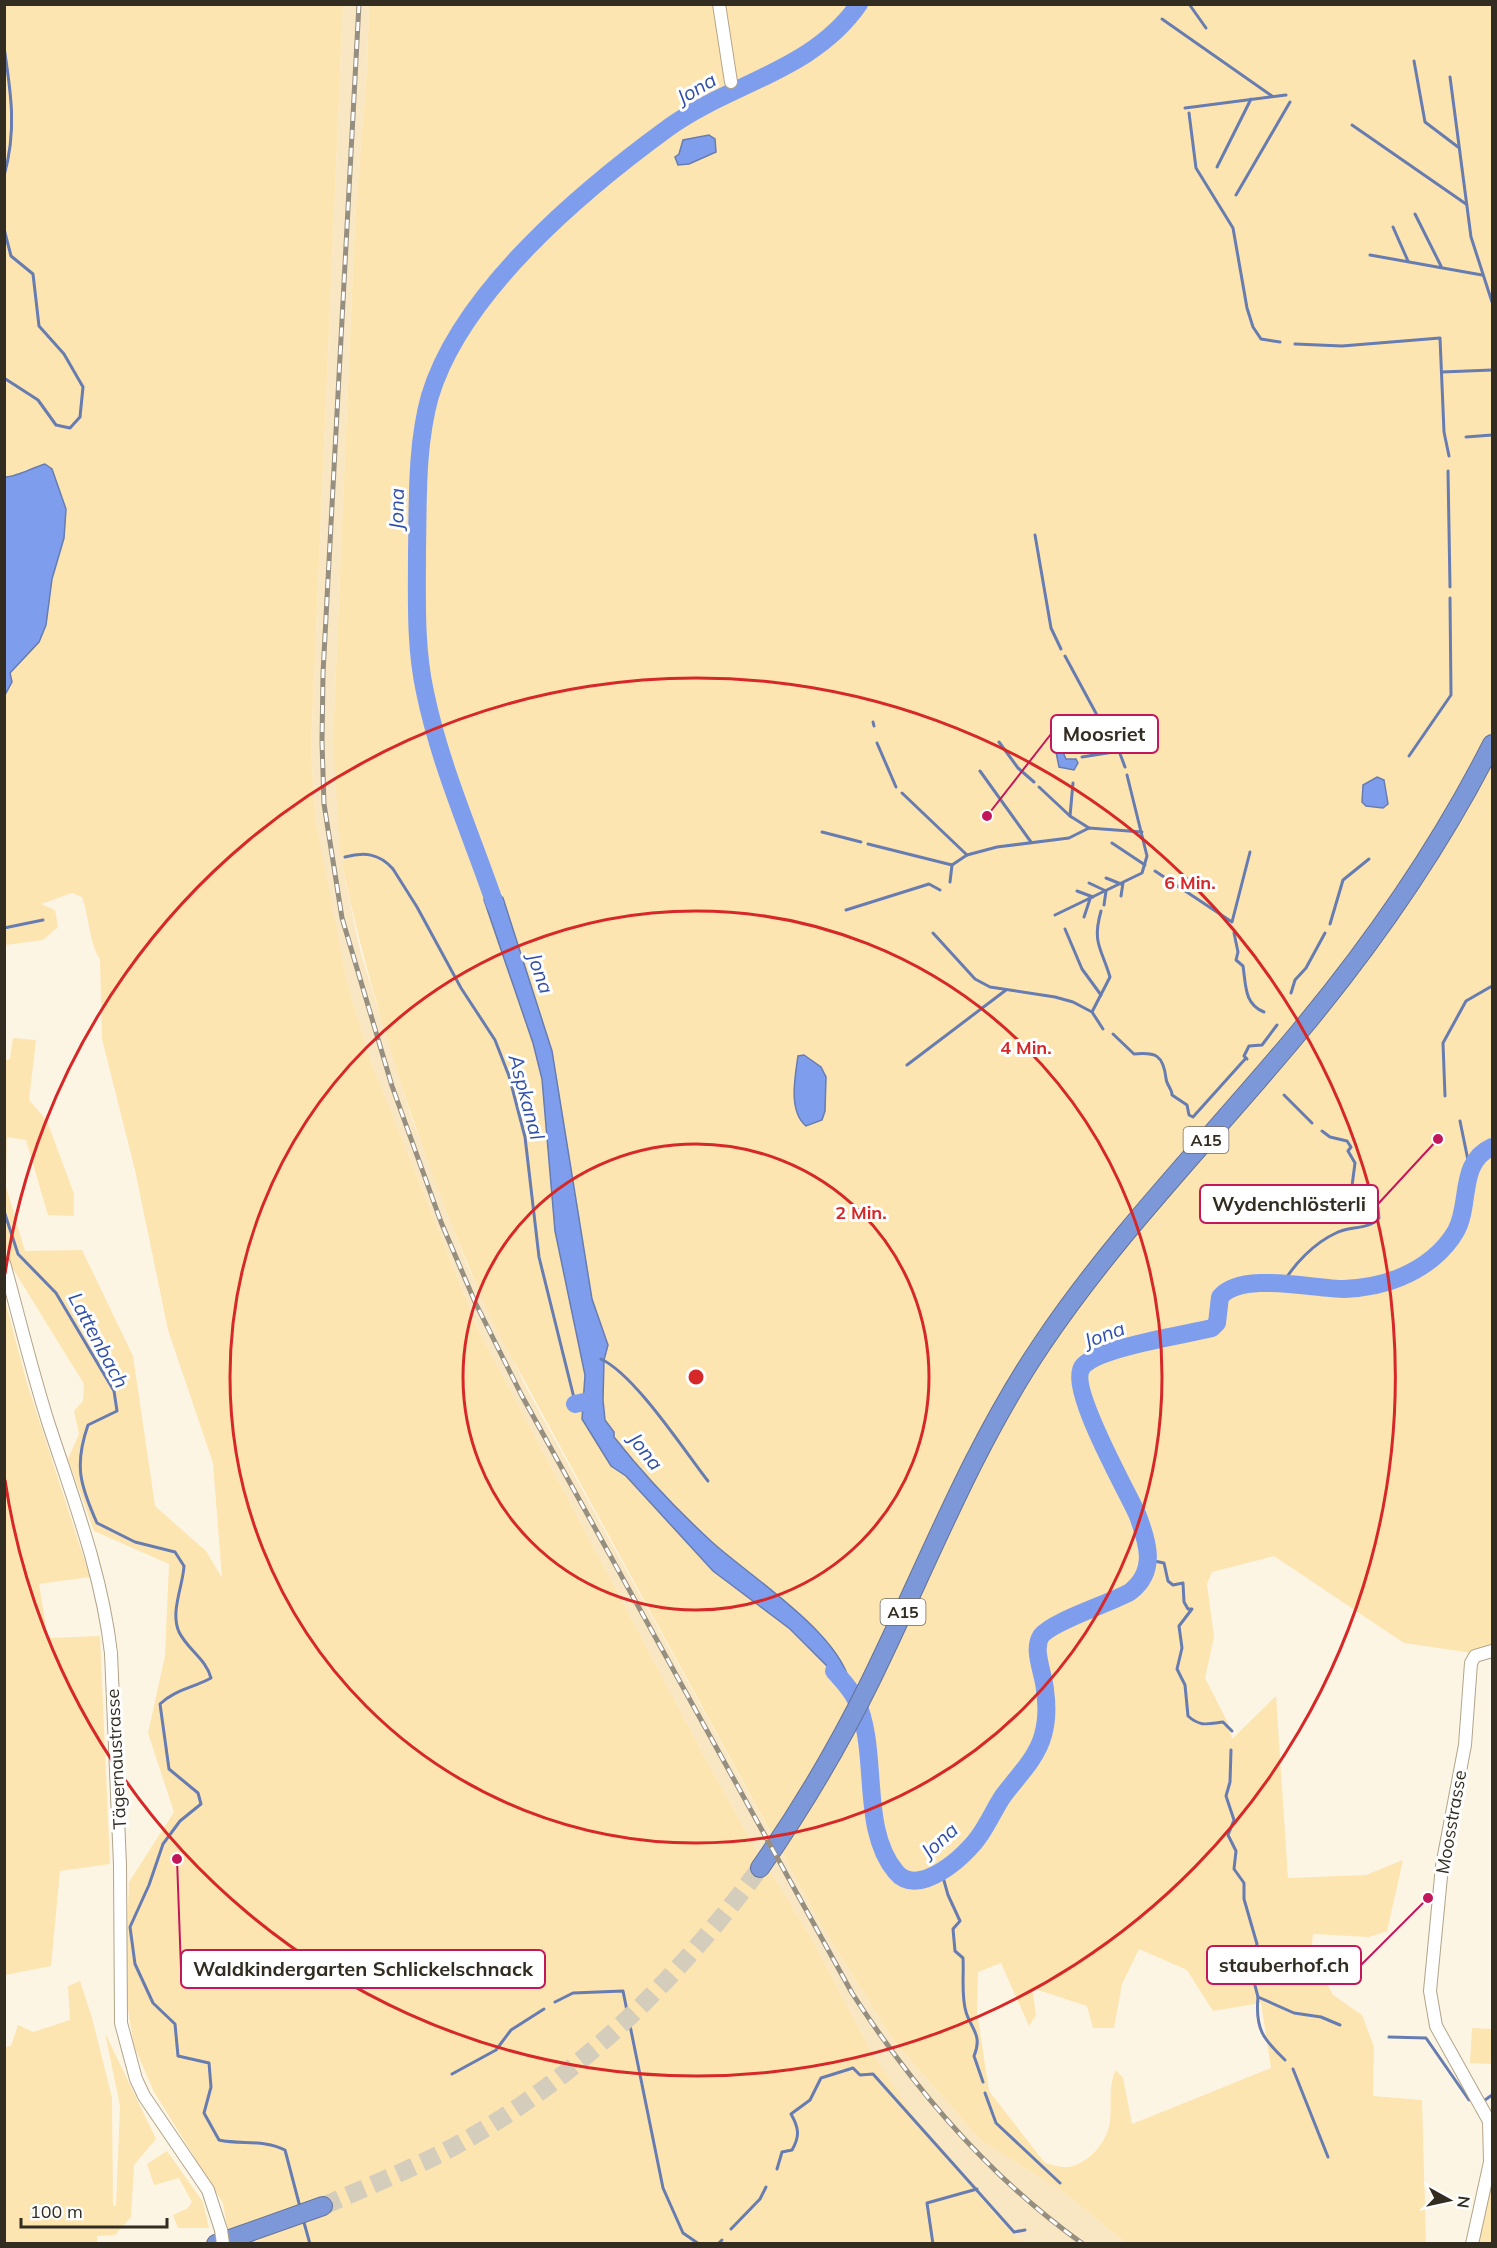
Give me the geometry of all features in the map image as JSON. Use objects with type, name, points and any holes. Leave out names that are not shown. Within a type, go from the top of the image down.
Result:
[{"type":"highway","name":"A15","points":[[760,1868],[834,1753],[872,1679],[960,1488],[1029,1365],[1075,1297],[1116,1245],[1299,1032],[1364,951],[1433,849],[1492,744]]},
{"type":"highway","points":[[219,2237],[317,2209]]},
{"type":"street","points":[[719,4],[731,82]]},
{"type":"street","name":"Tägernaustrasse","points":[[4,1263],[49,1423],[92,1554],[107,1620],[111,1653],[120,1865],[119,2002],[125,2045],[144,2096],[208,2190],[219,2237],[223,2244]]},
{"type":"street","name":"Moosstrasse","points":[[1472,2244],[1490,2162],[1491,2122],[1436,2026],[1430,1991],[1442,1866],[1465,1745],[1471,1664],[1475,1656],[1492,1652]]},
{"type":"shaded area","points":[[5,5],[343,5],[311,750],[316,823],[347,982],[371,1061],[478,1329],[749,1837],[811,1937],[872,2053],[924,2132],[1015,2237],[1027,2243],[230,2243],[223,2203],[154,2092],[134,2046],[125,1992],[129,1882],[174,1812],[148,1733],[165,1656],[169,1564],[94,1531],[68,1459],[79,1434],[74,1411],[83,1401],[84,1384],[10,1264],[5,1243],[4,1061],[10,1059],[13,1038],[36,1040],[29,1100],[47,1121],[74,1194],[74,1216],[48,1215],[26,1140],[7,1137],[6,1187],[25,1251],[82,1250],[133,1356],[155,1506],[206,1551],[222,1578],[213,1463],[168,1330],[135,1170],[102,1039],[100,959],[94,947],[82,897],[72,893],[41,904],[55,910],[58,927],[43,940],[5,945],[5,695],[10,673],[39,642],[46,625],[52,579],[64,538],[26,469],[11,478],[5,477]]},
{"type":"shaded area","points":[[343,5],[369,5],[367,69],[355,219],[333,740],[345,857],[342,865],[360,950],[412,1119],[468,1267],[527,1389],[820,1923],[893,2040],[981,2141],[1061,2190],[1126,2243],[1027,2243],[1015,2237],[904,2106],[872,2053],[811,1937],[749,1837],[708,1763],[478,1329],[371,1061],[347,982],[329,897],[316,823],[311,750]]},
{"type":"shaded area","points":[[369,5],[1492,5],[1492,1651],[1475,1656],[1466,1652],[1404,1643],[1274,1556],[1212,1572],[1207,1584],[1214,1637],[1205,1678],[1228,1723],[1232,1739],[1276,1696],[1288,1878],[1366,1875],[1403,1860],[1387,1931],[1369,1937],[1313,1934],[1311,1954],[1333,1995],[1362,2015],[1374,2047],[1373,2096],[1422,2100],[1426,2243],[1126,2243],[1061,2190],[981,2141],[893,2040],[820,1923],[494,1325],[447,1213],[406,1099],[371,983],[342,865],[345,857],[340,852],[333,740],[355,219],[367,70]],"holes":[[[484,900],[529,982],[552,1051],[592,1299],[608,1345],[604,1360],[605,1420],[625,1451],[685,1516],[727,1555],[815,1629],[833,1649],[845,1670],[850,1689],[790,1629],[713,1571],[626,1476],[611,1466],[582,1419],[585,1375],[555,1231],[542,1079],[533,1043]],[[1139,1949],[1187,1970],[1213,2011],[1261,2003],[1271,2068],[1132,2124],[1123,2078],[1116,2070],[1111,2088],[1110,2121],[1101,2144],[1090,2156],[1076,2165],[1065,2167],[1045,2163],[989,2091],[977,2012],[978,1972],[1001,1963],[1029,2026],[1036,2015],[1032,1988],[1087,2006],[1093,2028],[1114,2028],[1122,1984]]]},
{"type":"shaded area","points":[[4,1297],[27,1383],[90,1577],[39,1584],[48,1638],[100,1636],[110,1864],[60,1871],[51,1966],[5,1975]]},
{"type":"shaded area","points":[[80,1981],[92,2018],[112,2098],[113,2206],[116,2206],[120,2106],[105,2033],[156,2139],[134,2165],[131,2217],[115,2235],[97,2236],[97,2243],[5,2243],[5,2047],[11,2046],[18,2025],[33,2032],[70,2020],[68,1986]]},
{"type":"shaded area","points":[[1472,2028],[1492,2029],[1492,2064],[1470,2063]]},
{"type":"shaded area","points":[[1492,2122],[1492,2243],[1472,2244]]},
{"type":"shaded area","points":[[167,2151],[203,2202],[209,2228],[178,2228],[173,2215],[188,2208],[192,2202],[179,2178],[154,2185],[147,2164]]},
{"type":"water","points":[[709,135],[715,139],[716,152],[689,164],[678,165],[675,157],[679,154],[683,140]]},
{"type":"water","points":[[45,464],[52,469],[66,509],[64,538],[52,579],[46,625],[39,642],[10,673],[12,682],[5,695],[5,477],[14,476]]},
{"type":"water","points":[[1059,743],[1066,759],[1076,759],[1078,763],[1074,770],[1059,767],[1055,747]]},
{"type":"water","points":[[1377,777],[1384,780],[1388,804],[1383,808],[1366,806],[1362,802],[1363,785]]},
{"type":"water","points":[[487,882],[503,898],[552,1051],[592,1299],[608,1345],[604,1360],[605,1420],[625,1451],[686,1517],[712,1542],[815,1629],[833,1649],[845,1670],[851,1690],[790,1629],[713,1571],[626,1476],[611,1466],[582,1419],[585,1375],[555,1231],[542,1079],[533,1043],[484,900]]},
{"type":"water","points":[[804,1055],[821,1067],[826,1077],[825,1111],[822,1120],[806,1126],[800,1120],[797,1112],[794,1093],[798,1056]]},
{"type":"waterway","name":"Jona","points":[[495,904],[439,746],[422,675],[417,622],[418,494],[422,434],[430,396],[446,357],[468,319],[497,282],[529,246],[599,181],[692,112],[795,61],[840,27],[859,4]]},
{"type":"waterway","points":[[1189,4],[1206,28]]},
{"type":"waterway","points":[[1162,19],[1272,96]]},
{"type":"waterway","name":"Lattenbach","points":[[4,47],[12,112],[12,127],[4,176]]},
{"type":"waterway","points":[[1414,61],[1425,122],[1458,147]]},
{"type":"waterway","points":[[1450,77],[1471,237],[1492,302]]},
{"type":"waterway","points":[[1185,108],[1286,95]]},
{"type":"waterway","points":[[1217,167],[1251,99]]},
{"type":"waterway","points":[[1236,195],[1290,102]]},
{"type":"waterway","points":[[1189,113],[1196,168],[1233,228],[1247,308],[1253,327],[1261,339],[1280,342]]},
{"type":"waterway","points":[[1352,125],[1466,204]]},
{"type":"waterway","points":[[1415,214],[1441,266]]},
{"type":"waterway","points":[[1393,227],[1408,261]]},
{"type":"waterway","name":"Lattenbach","points":[[4,229],[11,256],[33,274],[39,326],[64,354],[83,387],[80,417],[70,428],[56,425],[38,400],[4,378]]},
{"type":"waterway","points":[[1370,255],[1482,275]]},
{"type":"waterway","points":[[1295,344],[1342,346],[1440,338],[1444,432],[1449,456]]},
{"type":"waterway","points":[[1442,372],[1492,370]]},
{"type":"waterway","points":[[1466,437],[1492,435]]},
{"type":"waterway","points":[[1448,471],[1450,587]]},
{"type":"waterway","points":[[1035,535],[1051,628],[1061,649]]},
{"type":"waterway","points":[[1409,756],[1451,695],[1450,598]]},
{"type":"waterway","points":[[1065,656],[1098,717],[1113,735],[1125,767]]},
{"type":"waterway","points":[[873,722],[874,726]]},
{"type":"waterway","points":[[999,742],[1018,768],[1034,782]]},
{"type":"waterway","points":[[877,743],[896,787]]},
{"type":"waterway","points":[[1082,757],[1120,751]]},
{"type":"waterway","points":[[980,771],[1031,842]]},
{"type":"waterway","points":[[1055,915],[1142,873],[1147,856],[1127,775]]},
{"type":"waterway","points":[[1070,816],[1073,783]]},
{"type":"waterway","points":[[1039,787],[1070,816],[1089,828]]},
{"type":"waterway","points":[[902,793],[967,855]]},
{"type":"waterway","points":[[868,844],[952,865],[967,855],[997,847],[1069,838],[1089,828],[1142,832]]},
{"type":"waterway","points":[[822,832],[861,842]]},
{"type":"waterway","points":[[1112,843],[1145,865]]},
{"type":"waterway","points":[[1155,871],[1232,922],[1250,852]]},
{"type":"waterway","name":"Aspkanal","points":[[345,857],[371,855],[393,869],[417,907],[461,988],[495,1040],[509,1076],[525,1137],[539,1257],[577,1410]]},
{"type":"waterway","points":[[1330,924],[1343,880],[1369,859]]},
{"type":"waterway","points":[[950,882],[952,865]]},
{"type":"waterway","points":[[1106,878],[1121,884]]},
{"type":"waterway","points":[[1089,883],[1106,891],[1104,905]]},
{"type":"waterway","points":[[1121,896],[1123,883]]},
{"type":"waterway","points":[[846,910],[929,884],[940,890]]},
{"type":"waterway","points":[[1077,891],[1093,897]]},
{"type":"waterway","points":[[1084,917],[1090,899]]},
{"type":"waterway","points":[[1092,1012],[1110,977],[1097,931],[1101,911]]},
{"type":"waterway","points":[[4,928],[43,920]]},
{"type":"waterway","points":[[1065,929],[1082,969],[1101,995]]},
{"type":"waterway","points":[[933,933],[975,979],[990,987],[1073,1002],[1092,1012],[1103,1029]]},
{"type":"waterway","points":[[1234,933],[1238,952],[1236,960],[1243,966],[1249,999],[1257,1009],[1264,1012]]},
{"type":"waterway","points":[[1291,993],[1295,980],[1306,968],[1325,933]]},
{"type":"waterway","points":[[1445,1096],[1443,1043],[1466,1001],[1492,986]]},
{"type":"waterway","points":[[907,1065],[1006,990]]},
{"type":"waterway","points":[[1247,1059],[1244,1056],[1249,1046],[1262,1045],[1277,1025]]},
{"type":"waterway","points":[[1113,1034],[1134,1054],[1153,1055],[1160,1060],[1172,1095],[1187,1105],[1189,1115],[1193,1117],[1246,1058]]},
{"type":"waterway","points":[[1284,1095],[1312,1123]]},
{"type":"waterway","points":[[1460,1121],[1470,1170]]},
{"type":"waterway","points":[[1282,1285],[1298,1262],[1328,1237],[1341,1231],[1370,1224],[1379,1218],[1378,1208],[1352,1186],[1355,1163],[1348,1151],[1351,1147],[1347,1141],[1330,1137],[1322,1131]]},
{"type":"waterway","name":"Jona","points":[[834,1671],[854,1696],[863,1720],[873,1812],[885,1854],[896,1872],[905,1879],[916,1881],[929,1878],[953,1863],[973,1844],[1040,1743],[1045,1724],[1046,1707],[1038,1655],[1041,1636],[1047,1630],[1069,1618],[1130,1592],[1139,1584],[1147,1566],[1147,1547],[1138,1516],[1100,1438],[1083,1393],[1080,1376],[1084,1365],[1125,1347],[1212,1328],[1217,1323],[1220,1297],[1230,1289],[1244,1285],[1278,1283],[1351,1289],[1380,1284],[1409,1273],[1432,1259],[1451,1239],[1460,1220],[1474,1163],[1481,1154],[1492,1147]]},
{"type":"waterway","name":"Lattenbach","points":[[4,1211],[18,1254],[56,1293],[114,1391],[117,1411],[88,1425],[81,1452],[83,1486],[97,1523],[135,1542],[175,1552],[184,1566],[176,1608],[179,1632],[205,1665],[211,1678],[178,1692],[160,1704],[169,1769],[198,1793],[201,1804],[180,1821],[163,1844],[149,1885],[130,1927],[135,1964],[153,2003],[175,2024],[178,2056],[209,2063],[211,2087],[204,2113],[219,2140],[269,2144],[285,2150],[300,2207]]},
{"type":"waterway","points":[[601,1359],[629,1380],[708,1481]]},
{"type":"waterway","points":[[575,1404],[593,1400]]},
{"type":"waterway","points":[[1149,1560],[1164,1563],[1168,1581],[1173,1585],[1183,1583],[1184,1602],[1188,1609],[1192,1609],[1179,1626],[1182,1648],[1177,1669],[1185,1685],[1188,1716],[1200,1723],[1223,1722],[1232,1731]]},
{"type":"waterway","points":[[1231,1750],[1230,1782],[1226,1796],[1234,1820],[1228,1835],[1236,1851],[1234,1869],[1244,1883],[1244,1899],[1257,1944],[1251,1970],[1258,1997],[1294,2013],[1321,2017],[1340,2025]]},
{"type":"waterway","points":[[941,1870],[948,1895],[960,1921],[953,1929],[955,1951],[963,1958],[964,2006],[977,2037],[974,2056],[983,2082]]},
{"type":"waterway","points":[[555,2002],[573,1993],[623,1991],[663,2188],[683,2233],[699,2244]]},
{"type":"waterway","points":[[1258,1997],[1257,2008],[1262,2033],[1285,2060]]},
{"type":"waterway","points":[[452,2074],[496,2050],[511,2030],[544,2009]]},
{"type":"waterway","points":[[1389,2037],[1426,2038],[1469,2100]]},
{"type":"waterway","points":[[777,2169],[782,2152],[792,2150],[796,2140],[797,2128],[791,2114],[810,2100],[821,2078],[853,2068],[860,2075],[873,2074],[1014,2232],[1025,2230]]},
{"type":"waterway","points":[[1293,2069],[1328,2157]]},
{"type":"waterway","points":[[985,2093],[996,2123],[1060,2183]]},
{"type":"waterway","points":[[1485,2100],[1492,2095]]},
{"type":"waterway","points":[[731,2229],[760,2199],[766,2187]]},
{"type":"waterway","points":[[933,2244],[927,2203],[977,2189]]},
{"type":"waterway","name":"Lattenbach","points":[[303,2219],[310,2244]]},
{"type":"waterway","points":[[718,2244],[722,2240]]},
{"type":"tunnel","points":[[323,2206],[440,2154],[487,2127],[575,2065],[655,1992],[727,1911],[760,1868]]},
{"type":"railway","points":[[359,4],[323,673],[322,742],[324,804],[342,918],[392,1086],[441,1222],[475,1302],[522,1396],[852,1993],[901,2063],[956,2129],[1016,2190],[1083,2244]]},
{"type":"place","name":"Moosriet","points":[[987,816]]},
{"type":"place","name":"Wydenchlösterli","points":[[1438,1139]]},
{"type":"place","name":"Waldkindergarten Schlickelschnack","points":[[177,1859]]},
{"type":"place","name":"stauberhof.ch","points":[[1428,1898]]}]
